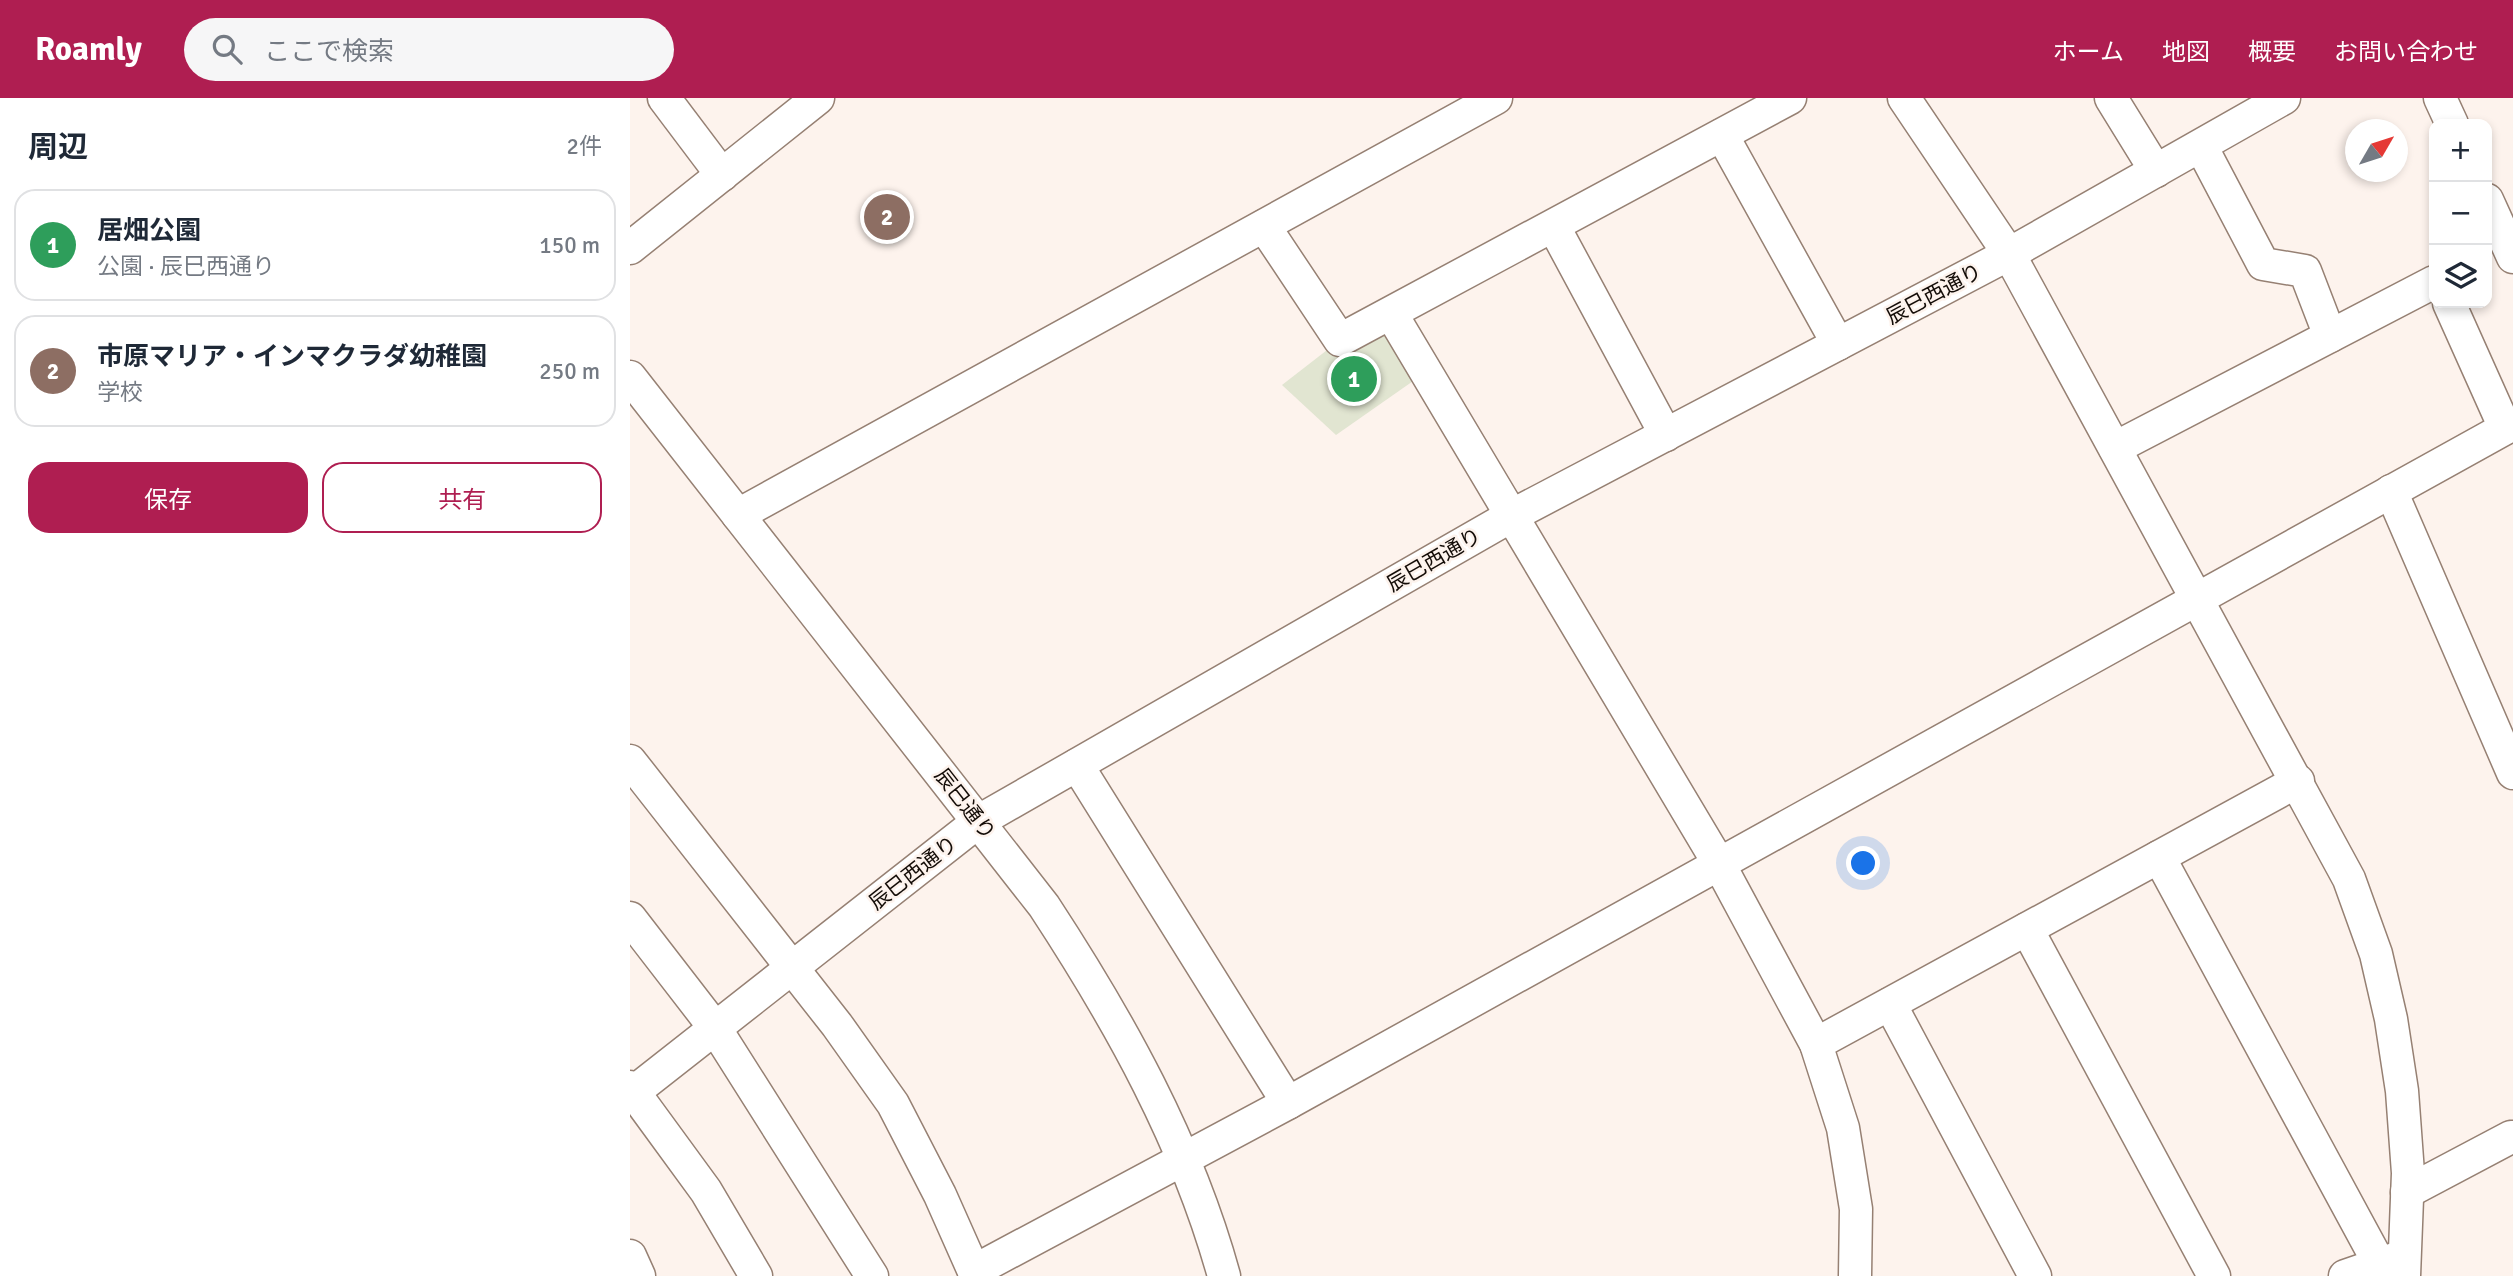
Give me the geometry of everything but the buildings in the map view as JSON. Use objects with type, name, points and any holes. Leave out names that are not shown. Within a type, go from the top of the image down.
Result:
[{"type":"street","points":[[664,98],[722,175]]},
{"type":"street","points":[[630,248],[818,98]]},
{"type":"street","points":[[738,515],[1496,98]]},
{"type":"street","points":[[1264,226],[1340,340],[1790,98]]},
{"type":"street","points":[[1904,98],[2009,254],[2349,879],[2376,954],[2391,1018],[2402,1091],[2407,1192],[2396,1265]]},
{"type":"street","points":[[2111,98],[2156,171]]},
{"type":"street","name":"辰巳西通り","points":[[631,1091],[979,821],[1511,516],[2009,254],[2284,98]]},
{"type":"street","points":[[2440,98],[2450,119]]},
{"type":"street","points":[[1722,135],[1838,344]]},
{"type":"street","points":[[2201,146],[2263,264],[2305,271],[2330,336]]},
{"type":"street","points":[[2492,217],[2502,251]]},
{"type":"street","points":[[1554,227],[1666,435]]},
{"type":"street","points":[[2116,448],[2429,285]]},
{"type":"street","points":[[630,761],[837,1025],[893,1104],[940,1195],[975,1274],[2509,426],[2451,308]]},
{"type":"street","points":[[1392,314],[1718,862],[1816,1044],[1845,1142],[1856,1209],[1855,1276]]},
{"type":"street","name":"辰巳通り","points":[[630,377],[1044,906],[1099,990],[1150,1085],[1183,1158],[1212,1234],[1224,1276]]},
{"type":"street","points":[[2390,491],[2513,773]]},
{"type":"street","points":[[1077,765],[1288,1103]]},
{"type":"street","points":[[1816,1044],[2298,781]]},
{"type":"street","points":[[2159,857],[2396,1265]]},
{"type":"street","points":[[630,918],[715,1028],[872,1276]]},
{"type":"street","points":[[2026,929],[2214,1276]]},
{"type":"street","points":[[1890,1003],[2035,1276]]},
{"type":"street","points":[[631,1091],[706,1191],[756,1276]]},
{"type":"street","points":[[2407,1192],[2511,1137]]},
{"type":"street","points":[[630,1256],[639,1276]]},
{"type":"street","points":[[2345,1276],[2396,1265]]},
{"type":"green space","points":[[1392,315],[1426,372],[1336,435],[1282,385],[1340,340]]},
{"type":"place","name":"市原マリア・インマクラダ幼稚園","points":[[887,217]]},
{"type":"place","name":"居畑公園","points":[[1354,379]]}]
